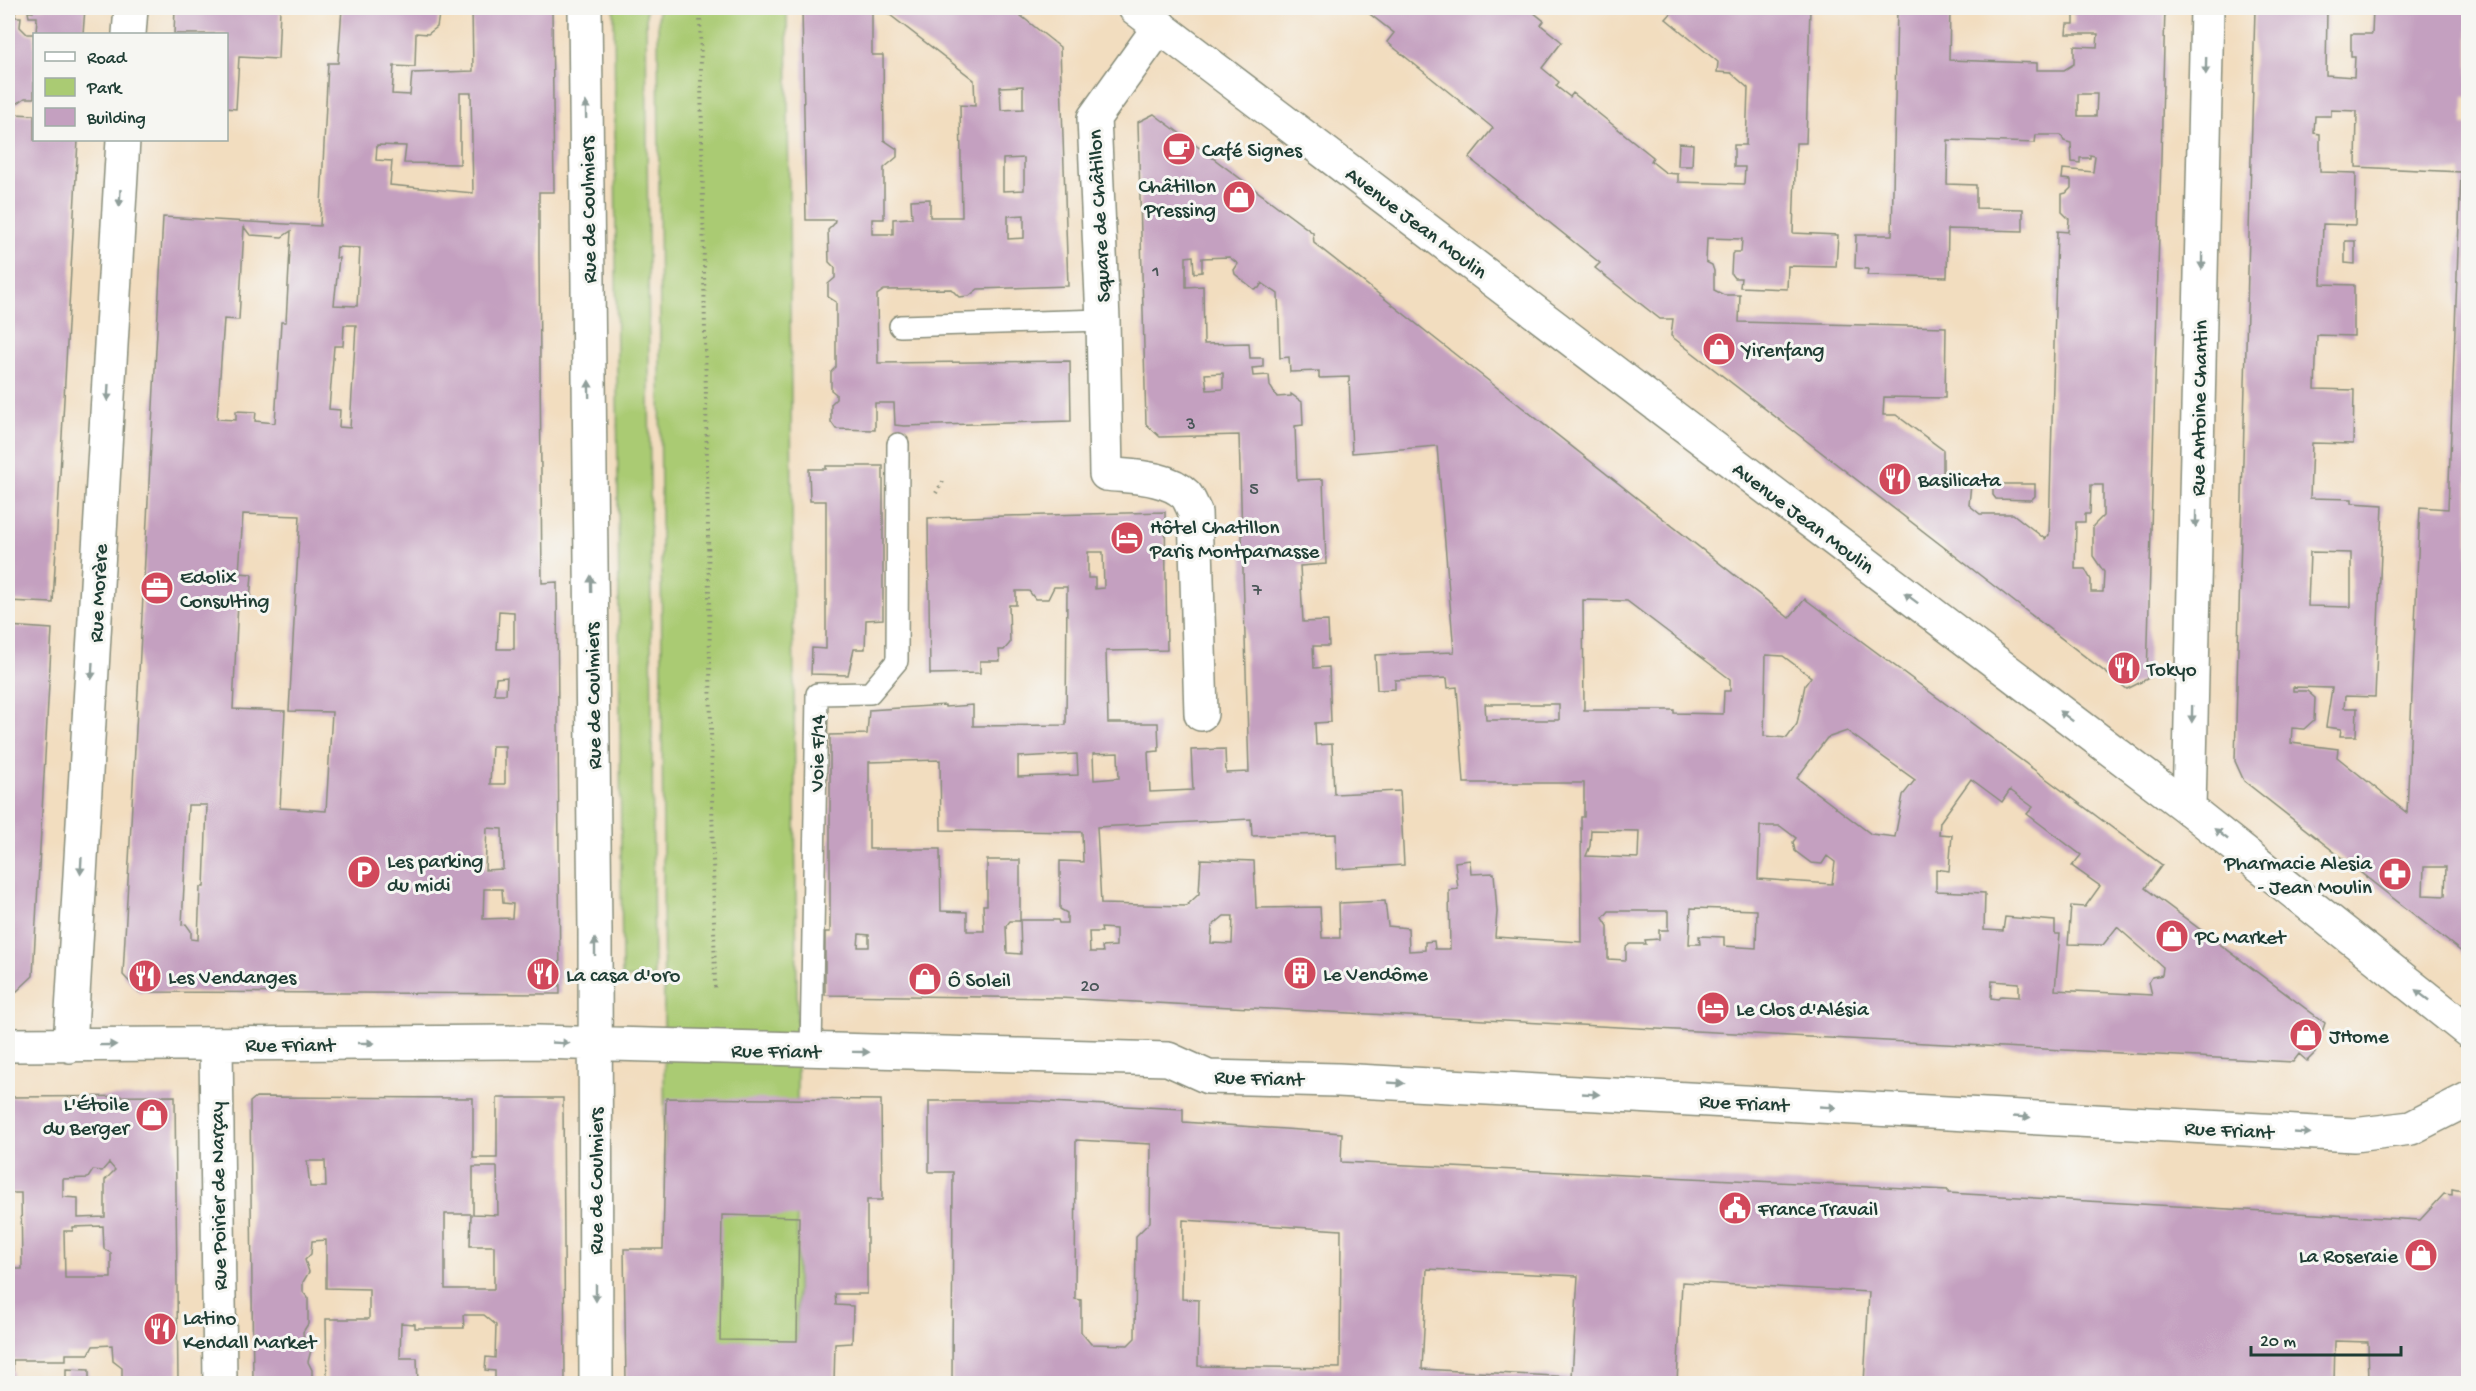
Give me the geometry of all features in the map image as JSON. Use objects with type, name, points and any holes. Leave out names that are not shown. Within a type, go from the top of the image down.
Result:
[{"type":"street","points":[[129,33],[130,8]]},
{"type":"street","name":"Rue de Coulmiers","points":[[585,8],[596,1383]]},
{"type":"street","name":"Rue Antoine Chantin","points":[[2189,809],[2207,8]]},
{"type":"street","name":"Avenue Jean Moulin","points":[[1147,17],[2189,809],[2469,1031]]},
{"type":"street","name":"Square de Châtillon","points":[[1147,17],[1094,118],[1103,320],[1106,474],[1153,480],[1175,487],[1187,496],[1195,512],[1201,714]]},
{"type":"street","name":"Rue Morère","points":[[70,1046],[123,141]]},
{"type":"street","name":"Rue Friant","points":[[8,1045],[538,1042],[595,1036],[811,1051],[1168,1059],[1208,1077],[1374,1082],[2354,1135],[2411,1128],[2469,1099]]},
{"type":"street","name":"Rue Poirier de Narçay","points":[[216,1044],[220,1383]]},
{"type":"lane","name":"Square de Châtillon","points":[[900,326],[1103,320]]},
{"type":"lane","name":"Voie F/14","points":[[811,1051],[817,694],[870,693],[897,661],[898,444]]},
{"type":"path","points":[[700,8],[715,989]]},
{"type":"green space","points":[[614,8],[646,8],[654,978],[622,978]]},
{"type":"green space","points":[[658,8],[787,8],[797,994],[797,1383],[666,1383]]},
{"type":"building","points":[[8,8],[16,8],[15,17],[21,17],[20,27],[27,34],[33,34],[33,98],[25,98],[15,105],[15,114],[33,115],[33,141],[78,141],[53,603],[8,601]]},
{"type":"building","points":[[33,8],[85,8],[83,33],[36,33],[37,17],[29,17],[28,12],[33,12]]},
{"type":"building","points":[[175,8],[280,8],[278,59],[239,57],[236,109],[228,108],[228,33],[174,33]]},
{"type":"building","points":[[342,8],[440,8],[437,27],[428,34],[416,33],[415,67],[394,66],[392,94],[410,95],[412,73],[473,71],[472,8],[552,8],[554,192],[539,192],[539,255],[542,583],[557,582],[560,994],[139,992],[123,975],[163,217],[320,226],[328,63],[338,63]],"holes":[[[460,93],[471,93],[473,193],[390,185],[392,161],[376,160],[377,145],[406,146],[404,163],[460,164]],[[244,227],[250,235],[282,237],[291,231],[286,322],[281,322],[275,423],[255,421],[256,412],[236,411],[236,420],[217,419],[224,319],[239,320]],[[337,247],[360,248],[357,306],[334,305],[339,258],[336,258]],[[344,325],[356,325],[350,428],[339,427],[340,410],[329,409],[334,346],[343,346]],[[243,514],[300,516],[289,711],[332,712],[326,811],[280,808],[285,711],[233,709],[238,601],[250,601],[252,574],[239,573]],[[499,611],[514,612],[514,649],[497,649]],[[507,677],[506,694],[494,694],[496,678]],[[492,746],[505,746],[505,784],[490,784]],[[188,805],[207,805],[204,887],[200,887],[198,940],[191,939],[191,931],[186,924],[182,925]],[[487,828],[502,829],[503,869],[485,870]],[[484,889],[502,889],[503,903],[513,904],[512,918],[483,919]]]},
{"type":"building","points":[[802,8],[872,8],[872,55],[883,55],[884,140],[897,149],[897,157],[884,168],[884,219],[872,219],[872,234],[893,234],[893,219],[912,218],[911,200],[930,199],[930,217],[962,217],[960,105],[975,106],[974,80],[881,8],[1011,8],[1060,47],[1068,286],[978,289],[969,296],[959,297],[951,289],[884,290],[877,295],[878,363],[1070,361],[1071,421],[904,426],[895,425],[894,403],[875,403],[875,430],[836,429],[831,422],[831,404],[836,399],[836,394],[831,390],[831,372],[836,367],[836,302],[828,297],[828,284],[835,278],[835,268],[829,262],[828,230],[835,220],[806,220]],"holes":[[[1023,86],[1023,109],[1001,110],[1000,87]],[[1024,158],[1024,190],[1003,191],[1003,159]],[[1024,215],[1024,238],[1008,239],[1008,216]]]},
{"type":"building","points":[[1362,8],[1528,8],[1544,21],[1541,25],[1562,42],[1542,68],[1559,82],[1556,86],[1570,97],[1573,93],[1653,157],[1651,161],[1666,173],[1678,174],[1678,182],[1744,184],[1745,167],[1734,167],[1734,145],[1746,145],[1748,88],[1731,73],[1717,72],[1718,62],[1666,19],[1676,8],[1810,8],[1806,143],[1796,143],[1793,233],[1838,235],[1836,267],[1788,266],[1787,289],[1740,287],[1741,278],[1734,278],[1731,274],[1732,254],[1741,252],[1742,239],[1707,238],[1706,262],[1712,265],[1714,271],[1714,290],[1724,295],[1740,295],[1739,322],[1946,327],[1945,398],[1884,397],[1883,415],[1896,415],[1943,450],[1943,483],[1971,483],[1969,505],[1980,514],[2013,514],[2045,539],[2049,535],[2057,231],[2068,232],[2069,219],[2062,212],[2062,194],[2071,188],[2071,180],[2062,179],[2063,169],[2093,172],[2095,156],[2080,158],[2080,163],[2072,162],[2071,143],[2064,141],[2061,135],[2036,135],[2035,143],[1948,140],[1947,184],[1976,185],[1976,208],[2023,209],[2023,231],[1948,229],[1947,277],[1867,275],[1868,269],[1855,268],[1856,235],[1892,235],[1897,8],[1950,8],[1949,60],[2037,63],[2037,70],[2064,70],[2074,64],[2074,46],[2097,47],[2098,34],[2066,34],[2067,24],[2074,24],[2074,15],[2067,8],[2165,8],[2147,679],[2127,689],[1671,336],[1673,319],[1660,319],[1595,268],[1600,263],[1469,158],[1493,128],[1387,42],[1394,33]],"holes":[[[2078,94],[2097,94],[2096,116],[2078,116]],[[2091,485],[2103,485],[2103,516],[2093,526],[2093,556],[2104,572],[2103,592],[2091,592],[2091,580],[2085,569],[2075,569],[2076,522],[2085,522],[2085,514],[2090,514]]]},
{"type":"building","points":[[2255,8],[2327,8],[2326,75],[2354,77],[2355,57],[2351,57],[2351,34],[2372,34],[2373,8],[2468,8],[2468,97],[2464,97],[2463,125],[2468,125],[2468,957],[2244,781],[2235,761]],"holes":[[[2331,110],[2357,111],[2356,167],[2461,172],[2448,509],[2420,507],[2407,813],[2337,757],[2338,749],[2291,743],[2292,728],[2304,729],[2314,720],[2315,698],[2307,691],[2293,691],[2293,687],[2332,688],[2326,727],[2341,729],[2340,736],[2356,736],[2357,708],[2344,708],[2345,696],[2375,697],[2383,505],[2352,503],[2352,499],[2310,498],[2312,443],[2353,444],[2354,390],[2315,389],[2317,335],[2354,336],[2354,285],[2321,284],[2323,224],[2355,225],[2356,173],[2320,172],[2320,134],[2314,133],[2315,116],[2331,116]],[[2310,552],[2351,553],[2351,607],[2308,606]],[[2424,867],[2446,867],[2445,896],[2423,895]]]},
{"type":"building","points":[[1154,114],[1313,233],[1314,243],[1789,618],[1805,599],[2162,865],[2145,888],[2325,1023],[2315,1053],[2307,1061],[2299,1054],[2293,1062],[1059,998],[825,995],[825,932],[830,932],[830,735],[867,734],[869,710],[945,705],[945,707],[973,705],[973,726],[1066,725],[1067,587],[1054,587],[1048,599],[1035,599],[1029,591],[1016,591],[1016,605],[1009,605],[1010,643],[1004,650],[999,650],[1000,661],[980,661],[980,673],[930,674],[928,518],[1165,512],[1167,650],[1106,651],[1108,723],[1158,723],[1159,751],[1148,752],[1150,792],[1193,790],[1191,750],[1225,749],[1226,773],[1249,772],[1239,435],[1160,437],[1146,424],[1138,122]],"holes":[[[1193,256],[1194,273],[1202,272],[1202,258],[1229,257],[1238,264],[1234,270],[1235,274],[1254,289],[1259,288],[1262,283],[1278,294],[1280,358],[1289,357],[1290,372],[1319,371],[1319,378],[1349,377],[1352,453],[1437,446],[1454,652],[1375,655],[1377,690],[1395,689],[1395,680],[1447,678],[1448,688],[1457,687],[1464,783],[1584,783],[1584,817],[1581,817],[1582,942],[1495,937],[1497,912],[1494,873],[1471,874],[1470,860],[1455,862],[1458,889],[1449,890],[1450,949],[1435,949],[1434,941],[1425,942],[1425,950],[1409,951],[1408,928],[1388,926],[1385,901],[1339,903],[1340,938],[1322,938],[1320,907],[1256,908],[1254,861],[1201,859],[1199,894],[1186,906],[1101,904],[1097,827],[1251,819],[1252,836],[1336,834],[1337,869],[1404,865],[1400,791],[1334,794],[1332,744],[1316,745],[1315,723],[1331,722],[1329,667],[1314,668],[1313,646],[1329,646],[1328,621],[1303,622],[1300,566],[1326,564],[1323,479],[1297,480],[1295,426],[1303,425],[1302,402],[1291,394],[1291,396],[1277,397],[1270,386],[1269,375],[1253,376],[1252,368],[1263,367],[1263,358],[1250,358],[1249,343],[1204,344],[1203,286],[1186,287],[1186,257]],[[1223,373],[1223,389],[1207,390],[1205,374]],[[1088,552],[1103,552],[1104,588],[1095,589],[1095,578],[1088,578]],[[1583,600],[1627,601],[1730,679],[1730,691],[1724,691],[1723,714],[1674,713],[1674,710],[1584,710]],[[1766,655],[1783,656],[1811,677],[1805,685],[1797,724],[1787,738],[1764,736]],[[1485,704],[1559,704],[1559,720],[1486,720]],[[1847,731],[1915,780],[1903,795],[1895,837],[1871,834],[1797,778],[1827,738]],[[1118,753],[1119,778],[1094,780],[1093,754]],[[1077,754],[1078,775],[1018,777],[1018,757]],[[940,760],[941,830],[1082,832],[1083,862],[1060,861],[1060,909],[1067,913],[1067,923],[1059,923],[1058,920],[1020,920],[1020,860],[987,860],[987,905],[983,905],[984,931],[967,931],[967,912],[941,911],[940,849],[869,849],[869,762]],[[1971,779],[2002,802],[2010,790],[2033,807],[2027,814],[2081,855],[2072,866],[2100,886],[2085,907],[2071,906],[2068,944],[2103,945],[2117,927],[2163,967],[2162,975],[2152,977],[2149,982],[2152,995],[2055,990],[2060,934],[2055,934],[2055,921],[2005,917],[2003,931],[1984,930],[1985,893],[1936,891],[1936,869],[1949,871],[1952,835],[1939,834],[1940,822]],[[1760,826],[1780,826],[1796,838],[1793,842],[1795,851],[1811,863],[1822,864],[1827,856],[1835,862],[1832,884],[1758,879]],[[1591,830],[1639,831],[1638,858],[1586,856],[1590,846]],[[1691,908],[1757,910],[1756,948],[1724,946],[1724,937],[1699,936],[1700,944],[1689,944]],[[1609,911],[1668,911],[1668,930],[1659,930],[1659,939],[1645,940],[1646,944],[1630,944],[1626,947],[1626,960],[1608,959],[1608,926],[1603,918]],[[1224,916],[1233,916],[1232,944],[1211,943],[1212,926]],[[1020,920],[1021,954],[1007,953],[1006,926],[1010,921]],[[1101,928],[1116,929],[1116,946],[1102,947],[1103,952],[1090,952],[1089,932],[1102,932]],[[859,934],[869,935],[869,947],[858,947]],[[1992,981],[2019,983],[2019,997],[1991,998]]]},
{"type":"building","points":[[1679,143],[1693,144],[1692,166],[1678,166]]},
{"type":"building","points":[[2345,241],[2355,241],[2355,264],[2345,263]]},
{"type":"building","points":[[826,466],[883,466],[883,619],[866,620],[865,649],[854,649],[848,675],[811,674],[812,648],[826,649],[826,501],[810,501],[809,469],[826,469]]},
{"type":"building","points":[[1993,484],[2035,484],[2035,496],[2031,500],[1996,499],[1993,495]]},
{"type":"building","points":[[8,626],[52,629],[33,976],[16,992],[8,992]]},
{"type":"building","points":[[175,1096],[178,1383],[122,1383],[122,1368],[113,1361],[112,1345],[93,1346],[89,1354],[66,1354],[66,1360],[13,1360],[13,1379],[8,1379],[8,1269],[22,1269],[21,1193],[8,1193],[8,1097]],"holes":[[[109,1163],[115,1170],[105,1180],[105,1217],[78,1218],[78,1198],[63,1197],[63,1179],[88,1178],[93,1170],[102,1171]],[[103,1226],[104,1249],[111,1253],[111,1278],[65,1278],[64,1231],[73,1231],[73,1227]]]},
{"type":"building","points":[[256,1097],[473,1098],[473,1158],[497,1158],[497,1098],[563,1098],[565,1383],[495,1383],[495,1371],[485,1370],[486,1357],[495,1358],[496,1325],[484,1315],[463,1315],[464,1328],[415,1328],[415,1324],[401,1323],[400,1358],[417,1358],[418,1383],[327,1383],[326,1319],[369,1319],[369,1289],[326,1288],[326,1240],[312,1241],[311,1254],[305,1260],[309,1272],[303,1282],[303,1292],[308,1298],[308,1324],[303,1332],[304,1341],[311,1350],[308,1362],[312,1370],[312,1383],[253,1383],[250,1102]],"holes":[[[307,1161],[325,1161],[326,1187],[310,1187]],[[473,1167],[497,1167],[498,1215],[473,1214]],[[445,1214],[471,1214],[470,1246],[494,1246],[494,1289],[445,1289]]]},
{"type":"building","points":[[666,1098],[881,1100],[882,1200],[867,1200],[867,1294],[835,1294],[836,1305],[853,1306],[852,1343],[835,1344],[834,1383],[626,1383],[624,1249],[663,1249]],"holes":[[[722,1215],[799,1217],[797,1341],[720,1340]]]},
{"type":"building","points":[[929,1101],[1030,1101],[1183,1109],[1183,1122],[1342,1133],[1341,1162],[1948,1190],[1948,1193],[2420,1220],[2444,1194],[2452,1195],[2452,1189],[2468,1192],[2468,1292],[2466,1328],[2464,1329],[2465,1338],[2468,1338],[2468,1383],[2369,1383],[2368,1342],[2335,1341],[2334,1383],[1864,1383],[1869,1292],[1682,1282],[1677,1383],[952,1383],[953,1172],[929,1172]],"holes":[[[1076,1140],[1151,1144],[1150,1222],[1136,1236],[1135,1338],[1128,1345],[1091,1344],[1081,1332],[1081,1300],[1075,1299]],[[1183,1220],[1341,1230],[1340,1368],[1198,1366],[1199,1300],[1182,1299]],[[1427,1269],[1578,1276],[1572,1377],[1422,1369]]]},
{"type":"building","points":[[66,1369],[89,1370],[89,1383],[66,1383]]},
{"type":"place","name":"Café Signes","points":[[1179,149]]},
{"type":"place","name":"Châtillon Pressing","points":[[1239,197]]},
{"type":"place","name":"Yirenfang","points":[[1719,349]]},
{"type":"place","name":"Basilicata","points":[[1895,479]]},
{"type":"place","name":"Hôtel Chatillon Paris Montparnasse","points":[[1127,538]]},
{"type":"place","name":"Edolix Consulting","points":[[157,588]]},
{"type":"place","name":"Tokyo","points":[[2124,668]]},
{"type":"place","name":"Les parking du midi","points":[[364,872]]},
{"type":"place","name":"Pharmacie Alesia - Jean Moulin","points":[[2395,874]]},
{"type":"place","name":"PC Market","points":[[2172,936]]},
{"type":"place","name":"Le Vendôme","points":[[1300,973]]},
{"type":"place","name":"La casa d'oro","points":[[543,974]]},
{"type":"place","name":"Les Vendanges","points":[[145,976]]},
{"type":"place","name":"Ô Soleil","points":[[925,979]]},
{"type":"place","name":"Le Clos d'Alésia","points":[[1713,1008]]},
{"type":"place","name":"JHome","points":[[2306,1035]]},
{"type":"place","name":"L'Étoile du Berger","points":[[152,1115]]},
{"type":"place","name":"France Travail","points":[[1735,1208]]},
{"type":"place","name":"La Roseraie","points":[[2421,1255]]},
{"type":"place","name":"Latino Kendall Market","points":[[160,1329]]}]
